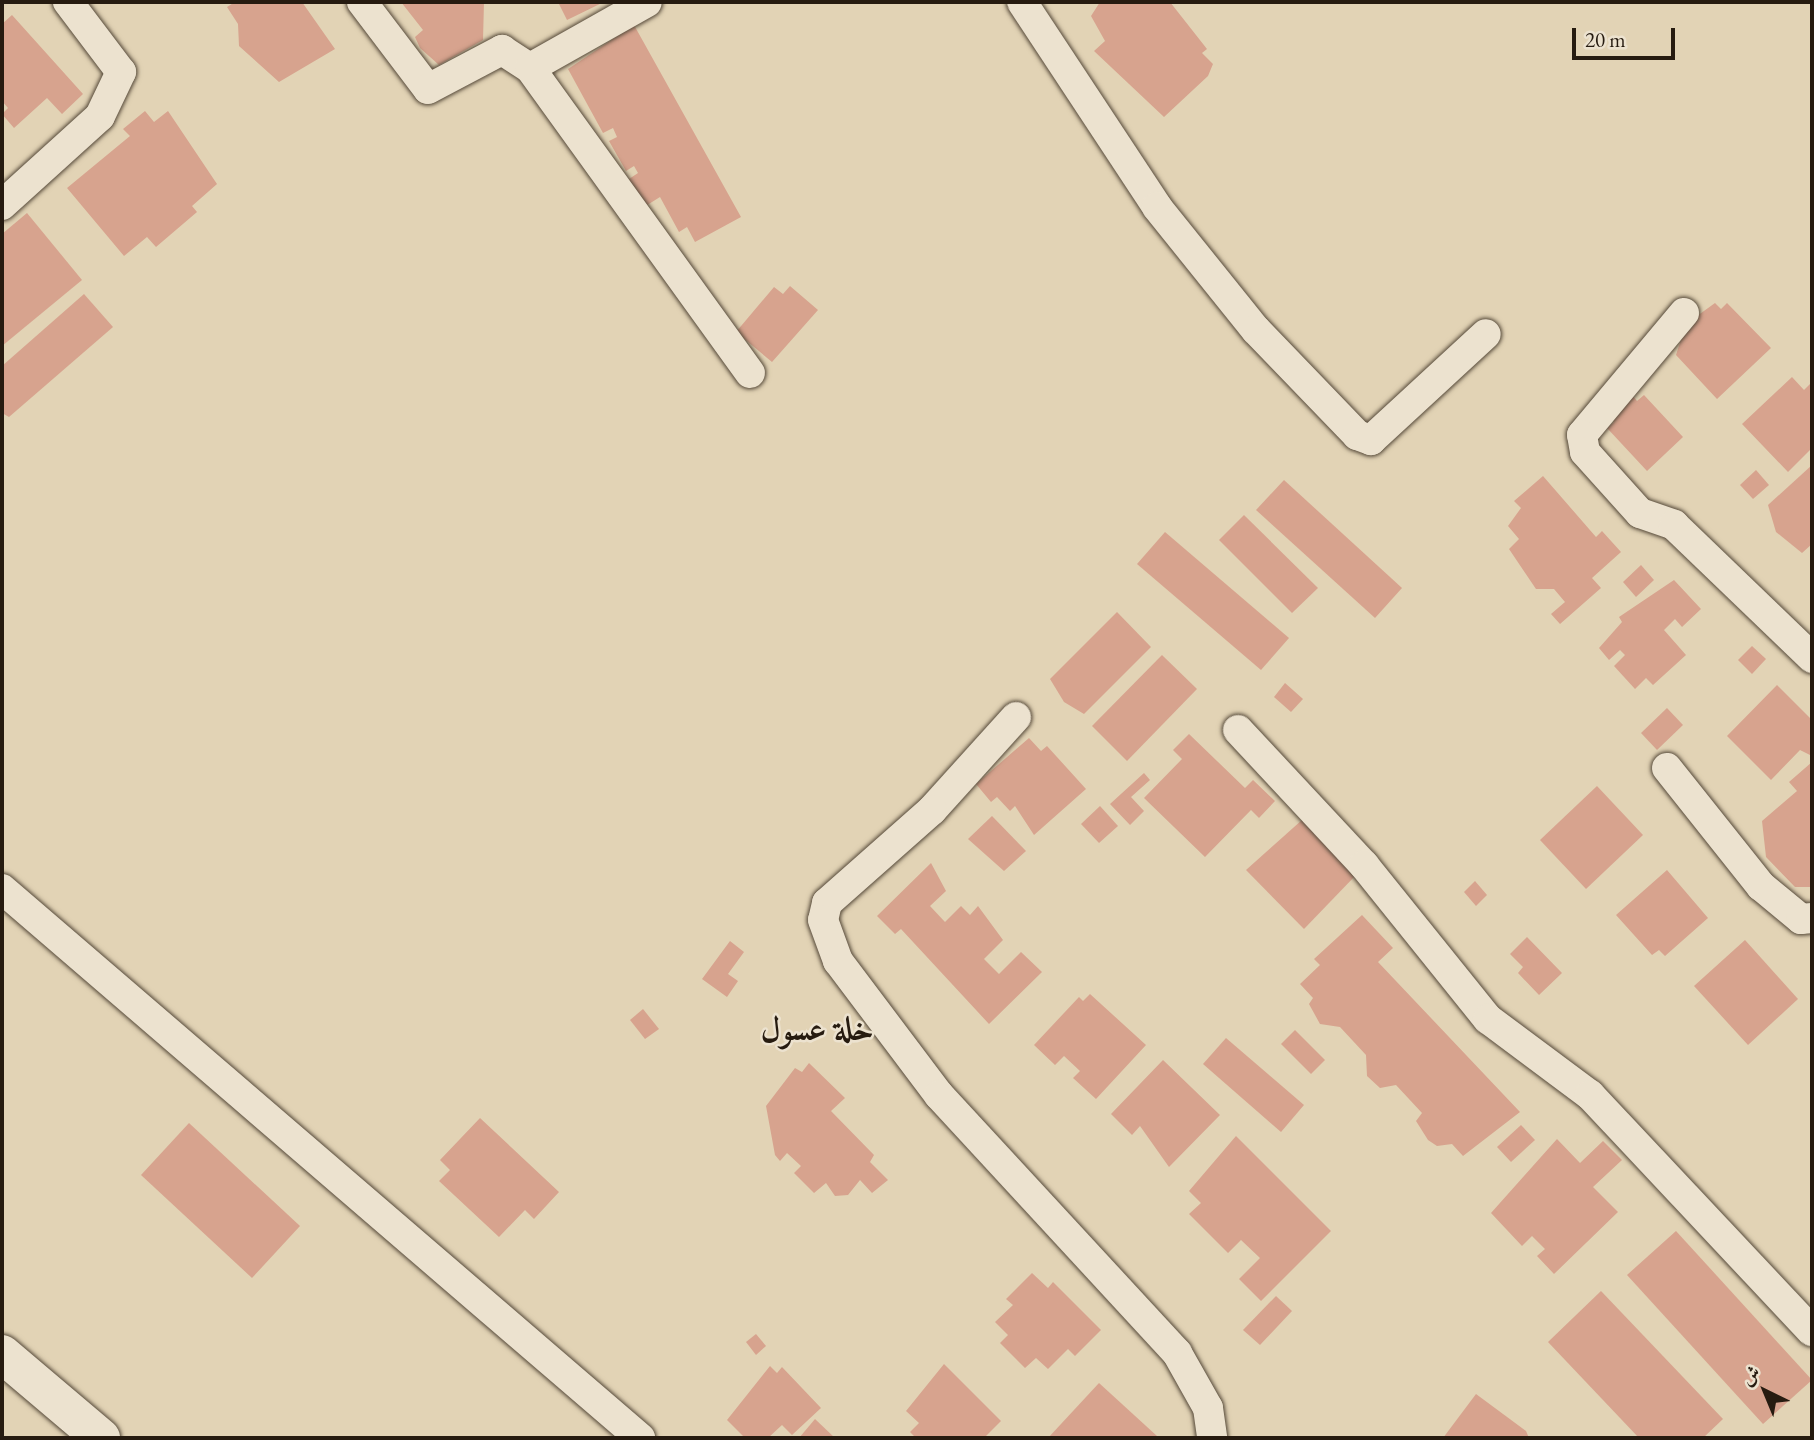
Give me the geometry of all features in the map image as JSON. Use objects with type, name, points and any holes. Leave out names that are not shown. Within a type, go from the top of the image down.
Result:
[{"type":"main road","points":[[2,1354],[101,1438]]},
{"type":"street","points":[[2,205],[100,116],[121,72],[68,2]]},
{"type":"street","points":[[362,2],[428,89],[502,51],[530,68],[750,373]]},
{"type":"street","points":[[530,68],[647,2]]},
{"type":"street","points":[[1022,2],[1157,207],[1256,330],[1357,435],[1371,440],[1486,334]]},
{"type":"street","points":[[1684,313],[1582,435],[1585,452],[1640,513],[1674,525],[1812,658]]},
{"type":"street","points":[[1016,717],[932,810],[827,903],[823,920],[838,961],[939,1095],[1177,1353],[1208,1408],[1212,1438]]},
{"type":"street","points":[[1238,730],[1364,865],[1488,1019],[1590,1095],[1808,1317]]},
{"type":"street","points":[[1667,768],[1761,886],[1801,919],[1812,918]]},
{"type":"street","points":[[2,889],[640,1438]]},
{"type":"building","points":[[235,2],[302,2],[335,49],[279,82],[239,46],[238,24],[227,7]]},
{"type":"building","points":[[401,2],[484,2],[483,40],[439,65],[420,48],[415,37],[423,30]]},
{"type":"building","points":[[558,2],[604,2],[567,20]]},
{"type":"building","points":[[1100,2],[1170,2],[1207,49],[1202,53],[1213,64],[1208,76],[1164,117],[1094,51],[1105,41],[1091,16]]},
{"type":"building","points":[[12,15],[83,94],[62,114],[47,98],[14,128],[2,114],[8,108],[2,101],[2,24]]},
{"type":"building","points":[[634,25],[741,217],[695,242],[687,227],[679,232],[660,197],[644,207],[629,179],[638,173],[634,166],[626,171],[609,141],[617,137],[613,128],[603,133],[568,69]]},
{"type":"building","points":[[145,111],[154,122],[168,111],[217,184],[192,206],[197,212],[156,247],[147,237],[124,256],[67,188],[130,136],[123,129]]},
{"type":"building","points":[[27,213],[82,280],[2,346],[2,234]]},
{"type":"building","points":[[790,286],[818,310],[772,362],[736,332],[774,287],[783,294]]},
{"type":"building","points":[[84,294],[113,327],[9,417],[2,413],[2,366]]},
{"type":"building","points":[[1715,303],[1721,309],[1727,303],[1771,348],[1717,399],[1676,355],[1686,324]]},
{"type":"building","points":[[1792,377],[1804,390],[1812,382],[1812,448],[1788,472],[1742,424]]},
{"type":"building","points":[[1632,395],[1637,401],[1644,395],[1683,437],[1647,471],[1607,428],[1614,422],[1609,417]]},
{"type":"building","points":[[1812,465],[1812,544],[1802,553],[1776,532],[1768,505]]},
{"type":"building","points":[[1756,470],[1769,485],[1753,499],[1740,485]]},
{"type":"building","points":[[1543,476],[1596,537],[1602,531],[1621,552],[1592,578],[1601,588],[1560,624],[1551,614],[1565,602],[1554,589],[1536,589],[1509,549],[1519,539],[1508,526],[1521,508],[1514,501]]},
{"type":"building","points":[[1284,480],[1402,588],[1375,618],[1256,510]]},
{"type":"building","points":[[1244,515],[1318,588],[1292,613],[1219,540]]},
{"type":"building","points":[[1165,532],[1289,638],[1261,670],[1137,564]]},
{"type":"building","points":[[1641,565],[1654,580],[1636,597],[1623,582]]},
{"type":"building","points":[[1674,580],[1701,609],[1682,627],[1675,619],[1664,630],[1686,655],[1653,685],[1646,678],[1635,689],[1614,666],[1625,655],[1620,650],[1609,660],[1599,648],[1622,622],[1619,617]]},
{"type":"building","points":[[1117,612],[1151,647],[1084,714],[1064,702],[1050,679]]},
{"type":"building","points":[[1752,646],[1766,659],[1752,674],[1738,660]]},
{"type":"building","points":[[1162,655],[1197,689],[1127,761],[1092,726]]},
{"type":"building","points":[[1285,683],[1303,699],[1291,712],[1274,697]]},
{"type":"building","points":[[1777,685],[1812,720],[1812,756],[1800,750],[1771,780],[1727,736]]},
{"type":"building","points":[[1667,708],[1683,725],[1657,750],[1641,733]]},
{"type":"building","points":[[1189,734],[1245,788],[1253,780],[1275,801],[1259,818],[1251,810],[1205,857],[1144,798],[1182,759],[1173,750]]},
{"type":"building","points":[[1029,738],[1041,751],[1047,746],[1086,789],[1034,835],[1015,806],[1010,811],[997,797],[991,802],[976,784]]},
{"type":"building","points":[[1812,762],[1812,887],[1795,887],[1766,857],[1762,821],[1797,791],[1789,782]]},
{"type":"building","points":[[1144,773],[1150,780],[1131,797],[1144,811],[1130,825],[1110,804]]},
{"type":"building","points":[[1597,786],[1643,835],[1586,889],[1540,840]]},
{"type":"building","points":[[1100,806],[1118,826],[1099,843],[1081,824]]},
{"type":"building","points":[[992,816],[1026,851],[1004,871],[968,839]]},
{"type":"building","points":[[1302,820],[1356,875],[1304,929],[1246,870]]},
{"type":"building","points":[[931,863],[946,891],[930,906],[945,922],[961,906],[970,915],[978,906],[1003,940],[984,959],[999,974],[1021,952],[1042,972],[989,1024],[901,929],[895,934],[877,916]]},
{"type":"building","points":[[1667,870],[1708,918],[1665,956],[1659,950],[1652,955],[1616,915]]},
{"type":"building","points":[[1475,881],[1487,895],[1476,906],[1464,892]]},
{"type":"building","points":[[1362,915],[1393,948],[1378,962],[1520,1112],[1463,1156],[1452,1144],[1437,1146],[1428,1140],[1416,1121],[1422,1113],[1396,1085],[1380,1088],[1367,1076],[1366,1055],[1340,1027],[1320,1024],[1309,1004],[1313,998],[1300,984],[1320,965],[1314,959]]},
{"type":"building","points":[[1527,937],[1562,973],[1539,995],[1518,973],[1523,967],[1510,954]]},
{"type":"building","points":[[1745,940],[1798,999],[1748,1045],[1694,986]]},
{"type":"building","points":[[730,941],[744,952],[728,974],[738,981],[727,997],[702,979]]},
{"type":"building","points":[[1090,994],[1146,1045],[1096,1099],[1073,1078],[1080,1071],[1064,1056],[1055,1065],[1034,1045],[1079,997],[1083,1001]]},
{"type":"building","points":[[643,1009],[659,1029],[645,1039],[630,1020]]},
{"type":"building","points":[[1295,1030],[1325,1060],[1311,1074],[1281,1044]]},
{"type":"building","points":[[1226,1038],[1304,1105],[1281,1132],[1203,1064]]},
{"type":"building","points":[[1163,1060],[1220,1115],[1169,1167],[1140,1126],[1132,1135],[1111,1114]]},
{"type":"building","points":[[809,1063],[845,1098],[831,1111],[874,1155],[870,1162],[888,1180],[872,1193],[860,1180],[848,1195],[835,1196],[826,1183],[814,1193],[794,1173],[801,1166],[787,1153],[780,1161],[775,1155],[766,1106],[795,1068],[802,1072]]},
{"type":"building","points":[[480,1118],[559,1192],[534,1219],[525,1210],[499,1237],[439,1181],[450,1170],[440,1160]]},
{"type":"building","points":[[189,1123],[300,1226],[252,1278],[141,1175]]},
{"type":"building","points":[[1521,1125],[1535,1140],[1511,1162],[1497,1147]]},
{"type":"building","points":[[1236,1136],[1331,1231],[1261,1301],[1239,1279],[1260,1258],[1241,1240],[1228,1253],[1189,1214],[1201,1203],[1189,1191]]},
{"type":"building","points":[[1557,1139],[1580,1163],[1603,1141],[1622,1160],[1593,1187],[1618,1212],[1554,1274],[1537,1256],[1545,1249],[1532,1236],[1522,1246],[1491,1213]]},
{"type":"building","points":[[1676,1231],[1812,1380],[1763,1424],[1627,1275]]},
{"type":"building","points":[[1032,1273],[1048,1288],[1053,1282],[1101,1330],[1075,1356],[1068,1349],[1048,1369],[1036,1358],[1025,1368],[1000,1343],[1008,1335],[995,1322],[1013,1305],[1006,1299]]},
{"type":"building","points":[[1601,1291],[1723,1419],[1703,1438],[1639,1438],[1548,1342]]},
{"type":"building","points":[[1276,1296],[1292,1311],[1260,1345],[1243,1330]]},
{"type":"building","points":[[756,1334],[766,1346],[756,1355],[746,1342]]},
{"type":"building","points":[[944,1364],[1001,1421],[984,1438],[916,1438],[910,1432],[919,1423],[906,1411]]},
{"type":"building","points":[[770,1366],[777,1373],[782,1367],[821,1408],[792,1435],[782,1425],[768,1438],[745,1438],[727,1420]]},
{"type":"building","points":[[1099,1383],[1157,1436],[1048,1438]]},
{"type":"building","points":[[1476,1394],[1526,1431],[1529,1438],[1443,1438]]},
{"type":"building","points":[[815,1419],[835,1438],[799,1438]]},
{"type":"district","name":"خلة عسول","points":[[817,1029]]}]
